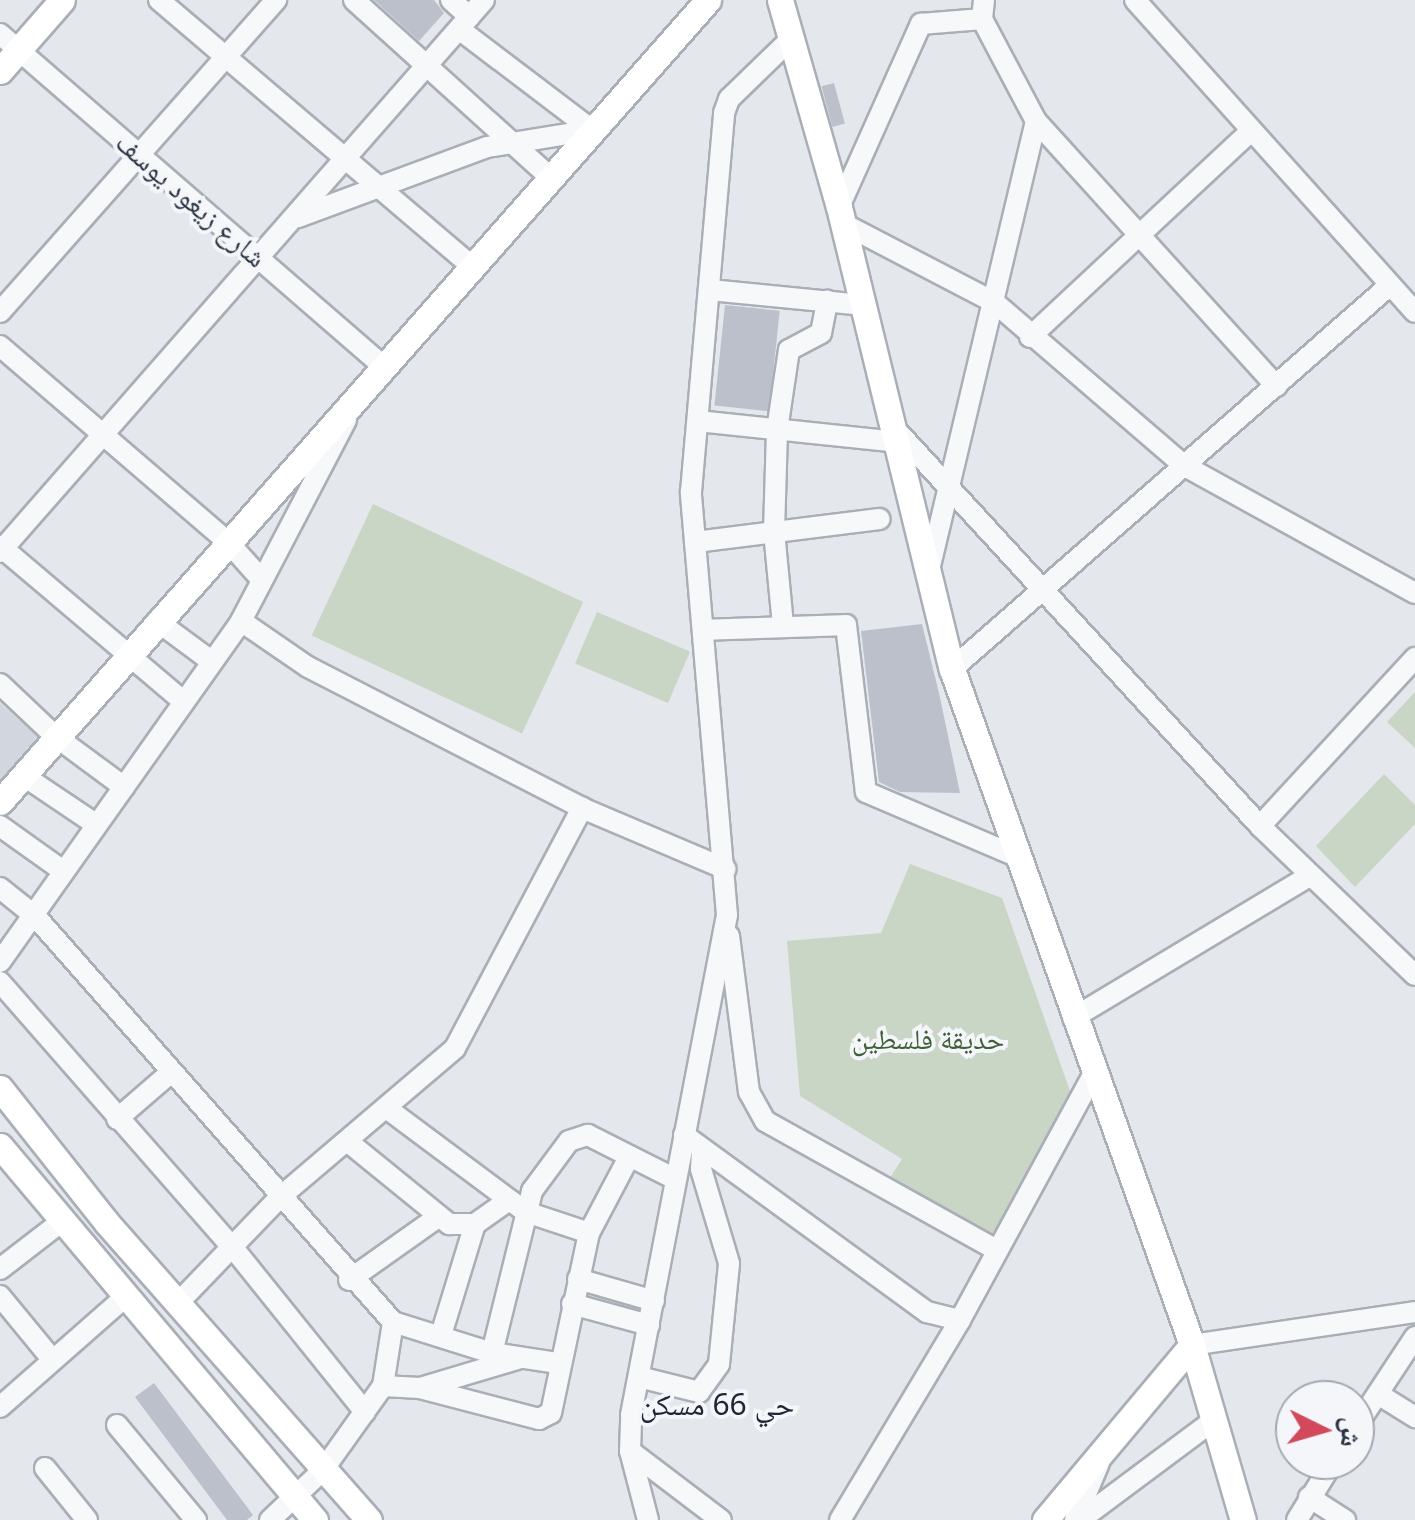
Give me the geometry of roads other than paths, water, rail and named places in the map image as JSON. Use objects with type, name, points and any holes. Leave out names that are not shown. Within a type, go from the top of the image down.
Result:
[{"type":"main road","points":[[0,71],[10,41],[62,0]]},
{"type":"main road","points":[[0,802],[127,653],[708,0]]},
{"type":"main road","points":[[769,0],[785,21],[842,215],[952,669],[1014,855],[1192,1345],[1243,1520]]},
{"type":"main road","points":[[0,1088],[176,1304],[370,1520]]},
{"type":"main road","points":[[0,1146],[124,1298],[315,1520]]},
{"type":"main road","points":[[1044,1520],[1192,1345]]},
{"type":"street","points":[[159,0],[375,189],[472,266]]},
{"type":"street","points":[[0,312],[140,155],[221,56],[276,0]]},
{"type":"street","points":[[354,0],[552,179]]},
{"type":"street","points":[[451,0],[465,22],[592,130]]},
{"type":"street","points":[[183,701],[1,548],[296,218],[484,0]]},
{"type":"street","points":[[1135,0],[1415,312]]},
{"type":"street","points":[[1276,386],[1036,121],[983,9],[921,24],[842,215],[994,302],[1030,337],[1185,466],[1415,593]]},
{"type":"street","points":[[785,21],[726,106],[691,492],[727,914],[750,1092],[765,1121],[994,1249]]},
{"type":"street","name":"شارع زيغود يوسف","points":[[10,41],[383,366]]},
{"type":"street","points":[[930,566],[1036,121]]},
{"type":"street","points":[[296,218],[513,142],[592,130]]},
{"type":"street","points":[[1030,337],[1141,238],[1250,131]]},
{"type":"street","points":[[952,669],[1390,285]]},
{"type":"street","points":[[710,290],[864,305]]},
{"type":"street","points":[[782,625],[774,532],[777,430],[788,350],[821,333],[828,301]]},
{"type":"street","points":[[0,346],[228,542],[262,580]]},
{"type":"street","points":[[0,962],[240,621],[356,400]]},
{"type":"street","points":[[698,421],[777,430],[897,435],[950,485],[1260,826],[1415,975]]},
{"type":"street","points":[[695,542],[880,519]]},
{"type":"street","points":[[703,630],[840,620],[850,630],[866,792],[1014,855]]},
{"type":"street","points":[[157,621],[211,661]]},
{"type":"street","points":[[240,621],[308,667],[582,808],[726,870]]},
{"type":"street","points":[[1260,826],[1415,658]]},
{"type":"street","points":[[0,684],[54,736],[124,787]]},
{"type":"street","points":[[24,776],[94,824]]},
{"type":"street","points":[[176,1304],[279,1198],[389,1110],[455,1048],[477,1017],[582,808]]},
{"type":"street","points":[[0,826],[63,871]]},
{"type":"street","points":[[1073,1018],[1310,876]]},
{"type":"street","points":[[0,888],[35,916],[349,1280],[392,1322],[492,1352],[558,1364]]},
{"type":"street","points":[[648,1520],[630,1451],[639,1377],[727,914]]},
{"type":"street","points":[[0,982],[234,1248],[365,1412]]},
{"type":"street","points":[[117,1119],[169,1074]]},
{"type":"street","points":[[840,1520],[960,1320],[994,1249],[1093,1076]]},
{"type":"street","points":[[389,1110],[517,1206],[589,1233]]},
{"type":"street","points":[[684,1135],[927,1312],[960,1320]]},
{"type":"street","points":[[492,1352],[517,1206],[574,1138],[588,1136],[674,1179]]},
{"type":"street","points":[[347,1140],[438,1217],[475,1224],[517,1206]]},
{"type":"street","points":[[639,1377],[699,1392],[719,1364],[729,1264],[701,1169],[702,1149]]},
{"type":"street","points":[[383,1386],[420,1388],[544,1418],[551,1413],[558,1364],[589,1233],[628,1159]]},
{"type":"street","points":[[349,1280],[438,1217]]},
{"type":"street","points":[[0,1268],[62,1220]]},
{"type":"street","points":[[441,1335],[475,1224]]},
{"type":"street","points":[[578,1279],[654,1301]]},
{"type":"street","points":[[0,1296],[52,1359]]},
{"type":"street","points":[[0,1407],[124,1298]]},
{"type":"street","points":[[572,1304],[649,1325]]},
{"type":"street","points":[[1192,1345],[1415,1312]]},
{"type":"street","points":[[270,1520],[322,1470],[383,1386],[392,1322]]},
{"type":"street","points":[[1375,1398],[1415,1338]]},
{"type":"street","points":[[420,1388],[519,1358]]},
{"type":"street","points":[[1378,1394],[1415,1418]]},
{"type":"street","points":[[1078,1520],[1213,1421]]},
{"type":"street","points":[[117,1426],[196,1520]]},
{"type":"street","points":[[1078,1520],[1106,1447]]},
{"type":"street","points":[[630,1451],[721,1520]]},
{"type":"street","points":[[45,1468],[87,1520]]},
{"type":"street","points":[[1297,1520],[1321,1480]]},
{"type":"street","points":[[1310,1498],[1344,1520]]},
{"type":"district","name":"حي 66 مسكن","points":[[717,1404]]},
{"type":"park label","name":"حديقة فلسطين","points":[[928,1038]]}]
